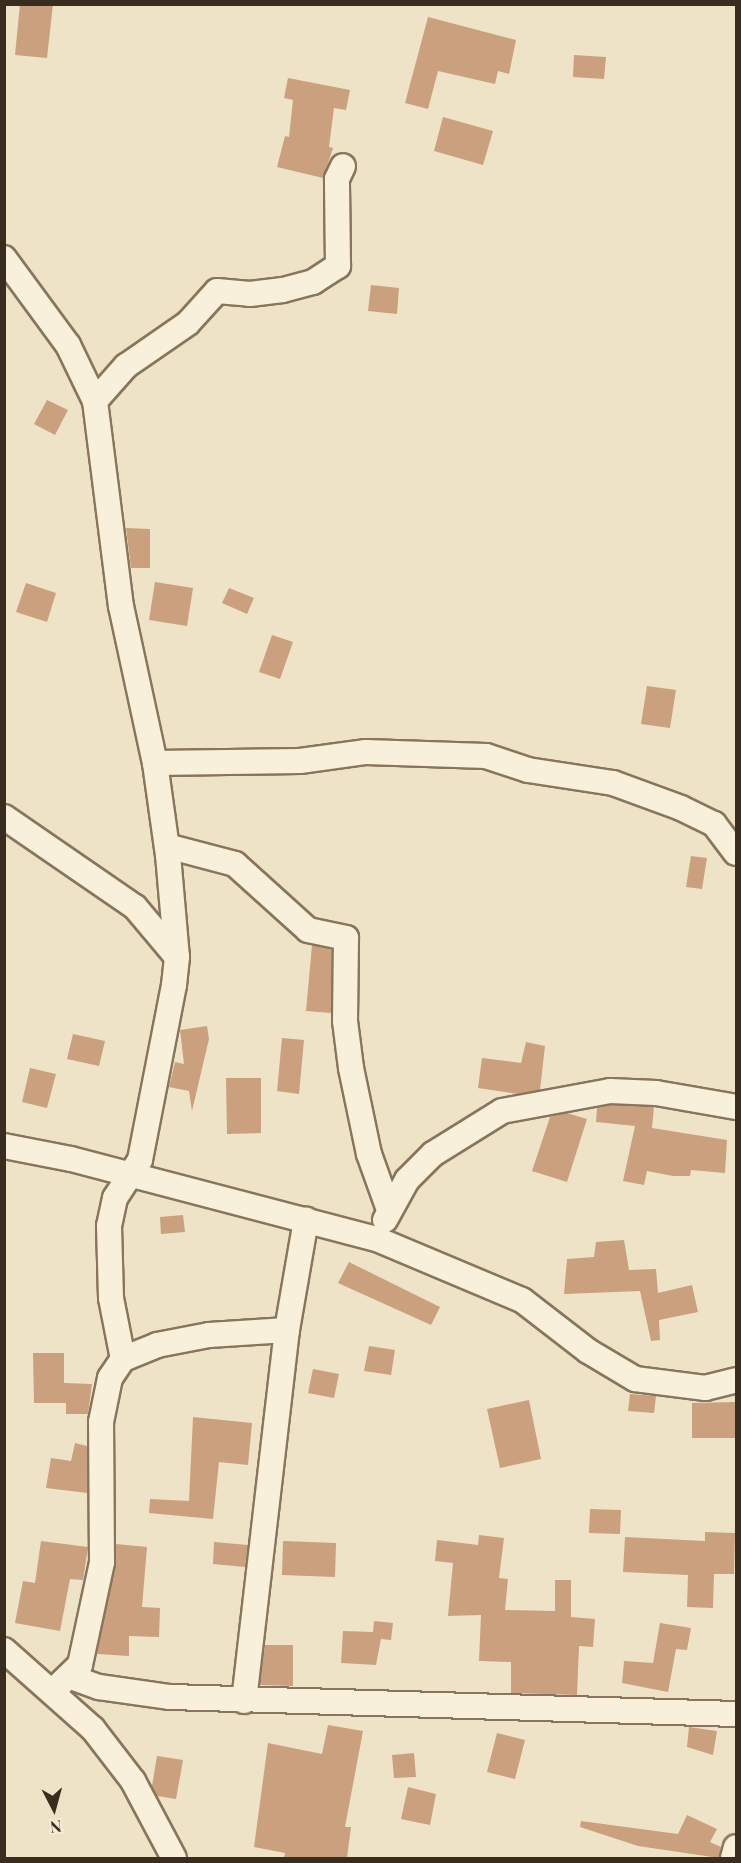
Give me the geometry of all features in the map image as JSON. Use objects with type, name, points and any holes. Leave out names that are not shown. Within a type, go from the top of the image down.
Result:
[{"type":"street","points":[[94,401],[126,366],[188,323],[217,291],[250,294],[283,290],[313,282],[338,266],[337,179],[343,166]]},
{"type":"street","points":[[4,258],[68,345],[94,401],[121,606],[155,763],[167,846],[177,957],[144,1143],[133,1176],[115,1198],[108,1238],[111,1298],[123,1359]]},
{"type":"street","points":[[155,763],[300,761],[366,752],[486,756],[546,774],[613,783],[681,808],[714,824],[736,853]]},
{"type":"street","points":[[4,817],[135,907],[177,957]]},
{"type":"street","points":[[167,846],[235,864],[309,930],[346,938],[345,1021],[351,1068],[369,1154],[389,1210]]},
{"type":"street","points":[[379,1240],[389,1210],[407,1180],[433,1154],[502,1111],[610,1091],[656,1093],[736,1107]]},
{"type":"street","points":[[4,1146],[133,1176],[379,1240],[522,1300],[588,1351],[635,1379],[705,1388],[736,1380]]},
{"type":"street","points":[[244,1701],[287,1330],[306,1220]]},
{"type":"street","points":[[63,1684],[85,1650],[102,1562],[103,1400],[110,1378],[123,1359],[157,1345],[209,1335],[287,1330]]},
{"type":"street","points":[[4,1650],[63,1684],[135,1694],[244,1701],[736,1714]]},
{"type":"street","points":[[63,1684],[93,1729],[133,1781],[174,1858]]},
{"type":"street","points":[[733,1858],[736,1847]]},
{"type":"building","points":[[20,4],[53,4],[47,58],[15,55]]},
{"type":"building","points":[[428,17],[516,40],[509,74],[498,71],[495,84],[438,71],[428,109],[405,103]]},
{"type":"building","points":[[574,55],[606,57],[604,79],[573,77]]},
{"type":"building","points":[[288,78],[350,90],[346,110],[334,108],[329,147],[333,148],[323,178],[277,167],[285,136],[289,137],[293,100],[284,98]]},
{"type":"building","points":[[443,117],[493,131],[483,165],[434,151]]},
{"type":"building","points":[[371,285],[399,288],[397,314],[368,311]]},
{"type":"building","points":[[47,400],[68,410],[55,435],[34,424]]},
{"type":"building","points":[[126,528],[150,529],[150,568],[131,568]]},
{"type":"building","points":[[155,582],[193,588],[187,626],[149,620]]},
{"type":"building","points":[[26,583],[56,593],[47,622],[16,612]]},
{"type":"building","points":[[229,588],[254,598],[247,614],[222,603]]},
{"type":"building","points":[[272,635],[293,642],[280,679],[259,672]]},
{"type":"building","points":[[647,686],[676,690],[670,728],[641,724]]},
{"type":"building","points":[[691,856],[707,858],[702,889],[686,887]]},
{"type":"building","points":[[312,945],[332,950],[331,1013],[306,1011]]},
{"type":"building","points":[[207,1026],[209,1039],[192,1111],[189,1091],[169,1087],[175,1062],[184,1064],[180,1030]]},
{"type":"building","points":[[73,1034],[105,1041],[99,1066],[67,1059]]},
{"type":"building","points":[[282,1038],[304,1040],[299,1094],[277,1091]]},
{"type":"building","points":[[526,1042],[545,1046],[540,1090],[518,1094],[478,1088],[482,1058],[521,1063]]},
{"type":"building","points":[[30,1068],[56,1074],[47,1108],[22,1102]]},
{"type":"building","points":[[226,1078],[261,1078],[261,1133],[227,1134]]},
{"type":"building","points":[[611,1105],[654,1107],[652,1128],[727,1140],[725,1173],[691,1170],[690,1176],[673,1176],[647,1171],[644,1185],[623,1181],[635,1126],[596,1122],[597,1108]]},
{"type":"building","points":[[567,1113],[587,1119],[567,1182],[532,1171],[550,1117]]},
{"type":"building","points":[[183,1215],[185,1232],[161,1234],[160,1217]]},
{"type":"building","points":[[624,1240],[629,1270],[656,1269],[658,1293],[692,1285],[698,1312],[659,1320],[660,1340],[651,1341],[640,1291],[564,1294],[567,1259],[594,1257],[596,1242]]},
{"type":"building","points":[[349,1262],[440,1307],[431,1325],[338,1283]]},
{"type":"building","points":[[369,1346],[395,1350],[391,1375],[364,1371]]},
{"type":"building","points":[[33,1353],[64,1353],[64,1383],[92,1384],[88,1414],[66,1414],[66,1403],[34,1403]]},
{"type":"building","points":[[313,1369],[339,1374],[334,1398],[308,1393]]},
{"type":"building","points":[[630,1394],[656,1396],[654,1413],[628,1411]]},
{"type":"building","points":[[529,1400],[541,1459],[500,1468],[487,1409]]},
{"type":"building","points":[[735,1402],[735,1438],[692,1438],[692,1403]]},
{"type":"building","points":[[193,1417],[252,1423],[248,1465],[219,1462],[213,1519],[149,1513],[150,1499],[189,1501]]},
{"type":"building","points":[[75,1443],[87,1446],[87,1493],[46,1488],[51,1458],[71,1461]]},
{"type":"building","points":[[590,1509],[621,1510],[620,1534],[589,1533]]},
{"type":"building","points":[[705,1532],[735,1533],[734,1574],[714,1574],[713,1608],[687,1607],[688,1575],[623,1572],[625,1537],[705,1541]]},
{"type":"building","points":[[479,1535],[504,1538],[499,1578],[508,1579],[505,1610],[555,1611],[555,1580],[571,1580],[571,1617],[595,1619],[593,1647],[579,1646],[577,1695],[511,1693],[511,1662],[479,1661],[481,1615],[448,1616],[453,1563],[435,1561],[437,1540],[478,1545]]},
{"type":"building","points":[[41,1541],[88,1547],[83,1580],[70,1579],[60,1631],[15,1623],[23,1581],[35,1583]]},
{"type":"building","points":[[283,1541],[336,1543],[335,1577],[282,1575]]},
{"type":"building","points":[[214,1542],[248,1545],[245,1567],[213,1564]]},
{"type":"building","points":[[116,1544],[147,1547],[142,1607],[160,1608],[159,1637],[129,1636],[129,1656],[97,1654]]},
{"type":"building","points":[[374,1621],[393,1623],[391,1640],[381,1639],[376,1665],[341,1663],[343,1631],[373,1632]]},
{"type":"building","points":[[660,1623],[691,1628],[687,1650],[676,1649],[668,1692],[622,1683],[624,1661],[653,1663]]},
{"type":"building","points":[[265,1645],[293,1645],[293,1686],[260,1685]]},
{"type":"building","points":[[328,1725],[363,1731],[345,1827],[351,1827],[347,1858],[284,1858],[285,1853],[254,1847],[268,1743],[322,1754]]},
{"type":"building","points":[[689,1727],[717,1731],[713,1755],[687,1747]]},
{"type":"building","points":[[497,1733],[525,1740],[515,1779],[487,1772]]},
{"type":"building","points":[[414,1753],[416,1777],[394,1778],[392,1755]]},
{"type":"building","points":[[157,1756],[183,1760],[176,1799],[157,1796],[152,1786]]},
{"type":"building","points":[[408,1787],[436,1794],[430,1825],[401,1819]]},
{"type":"building","points":[[687,1815],[717,1829],[710,1842],[721,1847],[719,1858],[638,1846],[580,1827],[581,1821],[678,1834]]}]
